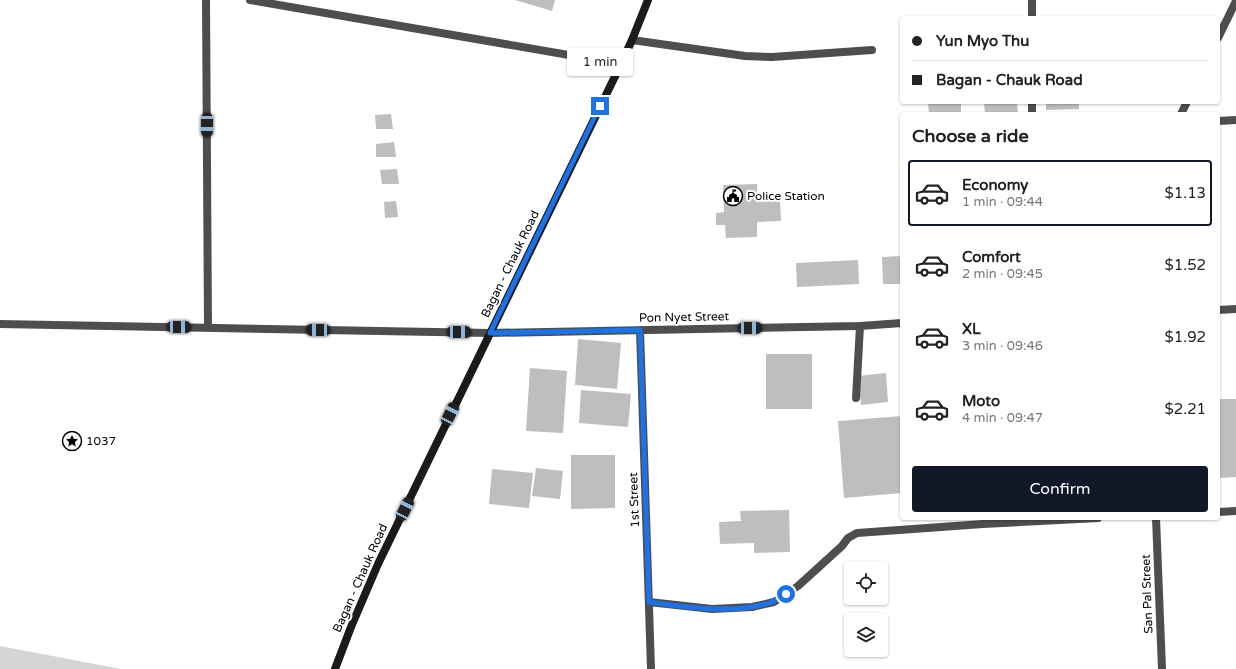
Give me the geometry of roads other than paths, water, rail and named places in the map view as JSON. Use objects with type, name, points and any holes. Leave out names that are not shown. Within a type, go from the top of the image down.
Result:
[{"type":"main road","name":"Bagan - Chauk Road","points":[[335,669],[378,564],[621,64],[648,0]]},
{"type":"street","points":[[206,0],[208,328]]},
{"type":"street","points":[[250,0],[621,64]]},
{"type":"street","points":[[1032,0],[1032,16]]},
{"type":"street","points":[[1220,34],[1236,1]]},
{"type":"street","points":[[632,40],[745,56],[772,57],[872,50]]},
{"type":"street","points":[[1220,121],[1236,120]]},
{"type":"street","points":[[1220,310],[1236,309]]},
{"type":"street","name":"Pon Nyet Street","points":[[0,324],[490,333],[900,324]]},
{"type":"street","points":[[856,398],[860,326]]},
{"type":"street","name":"1st Street","points":[[640,330],[652,669]]},
{"type":"street","points":[[1220,512],[1236,511]]},
{"type":"street","points":[[649,602],[712,609],[752,607],[774,602],[798,586],[842,546],[848,538],[857,533],[1060,520]]},
{"type":"street","name":"San Pal Street","points":[[1156,520],[1162,669]]},
{"type":"place","name":"Police Station","points":[[733,196]]},
{"type":"place","name":"1037","points":[[72,441]]}]
